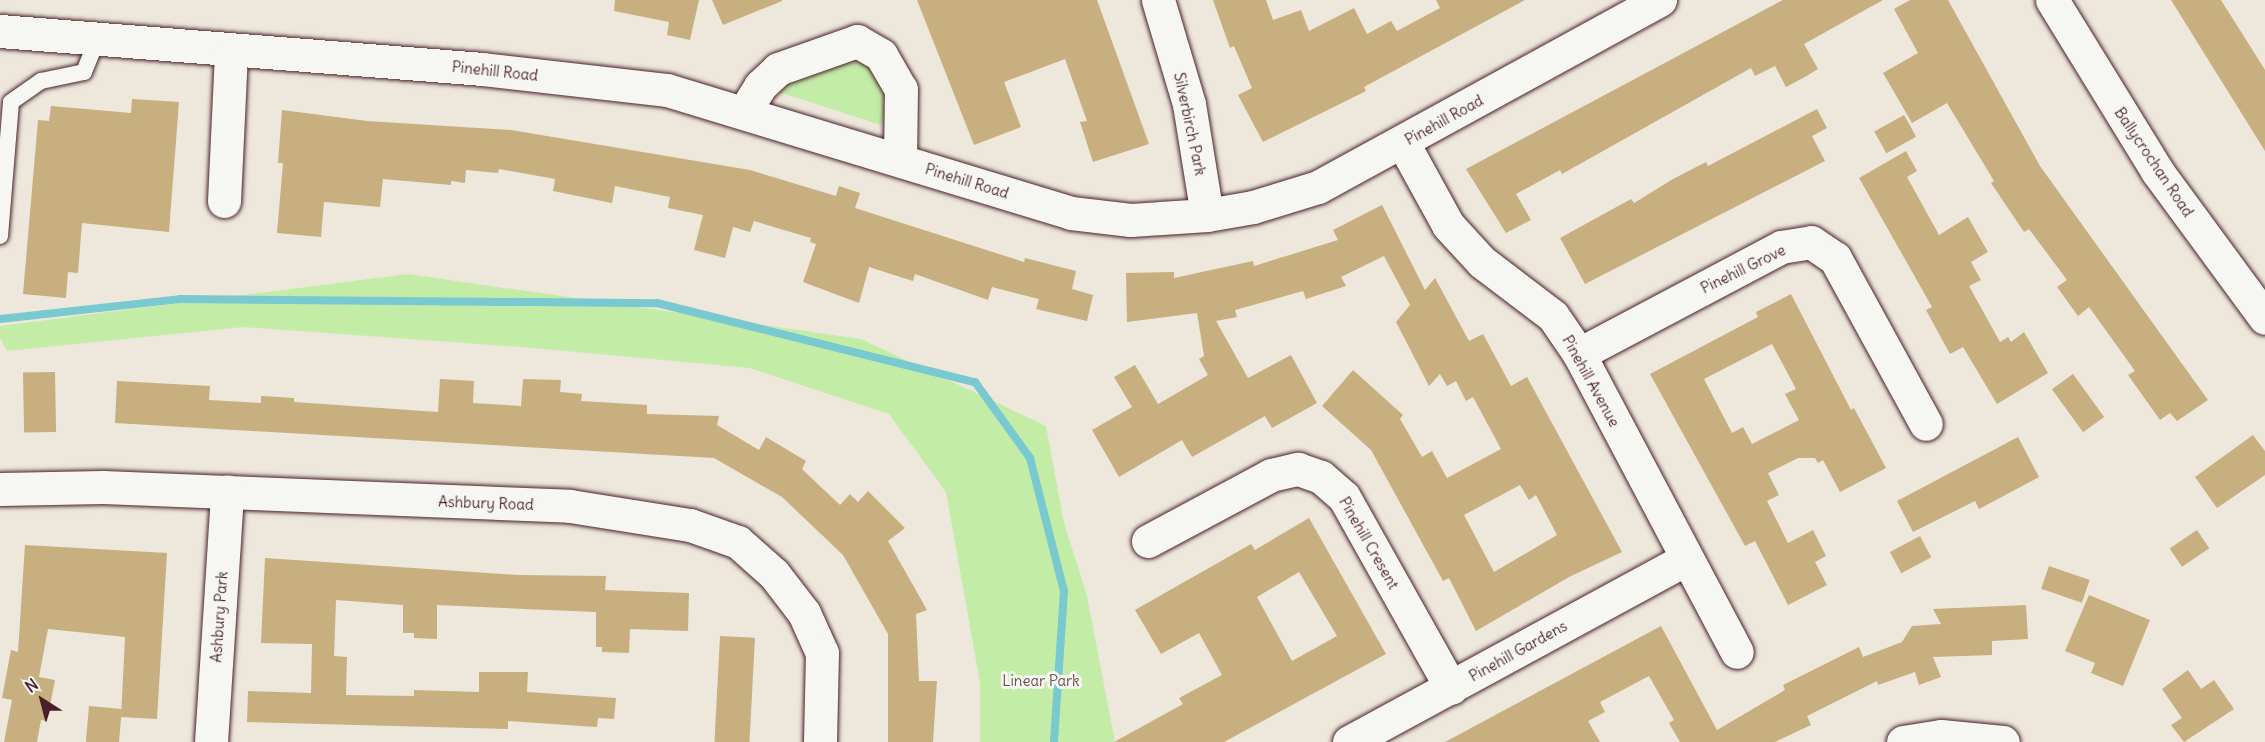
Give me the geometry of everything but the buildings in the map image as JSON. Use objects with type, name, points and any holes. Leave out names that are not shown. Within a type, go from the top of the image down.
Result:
[{"type":"street","name":"Silverbirch Park","points":[[1158,0],[1189,105],[1208,215]]},
{"type":"street","name":"Pinehill Road","points":[[0,31],[482,69],[667,90],[744,111],[1071,213],[1131,220],[1208,215],[1253,207],[1318,187],[1403,143],[1660,0]]},
{"type":"street","name":"Ballycrochan Road","points":[[2052,0],[2157,171],[2265,318]]},
{"type":"street","points":[[744,111],[760,86],[778,69],[857,41],[881,55],[901,89],[900,160]]},
{"type":"street","points":[[224,201],[231,50]]},
{"type":"street","name":"Pinehill Avenue","points":[[1403,143],[1448,225],[1482,262],[1553,316],[1579,354],[1737,652]]},
{"type":"street","name":"Pinehill Grove","points":[[1579,354],[1781,247],[1811,242],[1835,258],[1926,424]]},
{"type":"street","name":"Pinehill Cresent","points":[[1148,541],[1271,475],[1298,469],[1322,477],[1344,497],[1450,688]]},
{"type":"street","name":"Ashbury Road","points":[[0,489],[103,487],[570,506],[690,525],[738,542],[774,574],[804,613],[822,654],[820,742]]},
{"type":"street","name":"Ashbury Park","points":[[211,742],[227,492]]},
{"type":"street","name":"Pinehill Gardens","points":[[1349,742],[1686,559]]},
{"type":"street","points":[[1902,742],[1941,736],[2003,742]]},
{"type":"lane","points":[[0,236],[11,102],[41,81],[84,72],[97,39]]},
{"type":"green space","points":[[864,58],[880,76],[889,113],[881,125],[776,91],[779,84],[833,61]]},
{"type":"green space","name":"Linear Park","points":[[408,274],[861,339],[1046,426],[1064,523],[1087,596],[1115,742],[980,742],[980,683],[946,492],[889,414],[750,368],[522,347],[243,327],[7,351],[0,338],[0,326]]},
{"type":"waterway","points":[[0,319],[180,299],[657,303],[975,382],[1030,458],[1064,591],[1054,742]]}]
